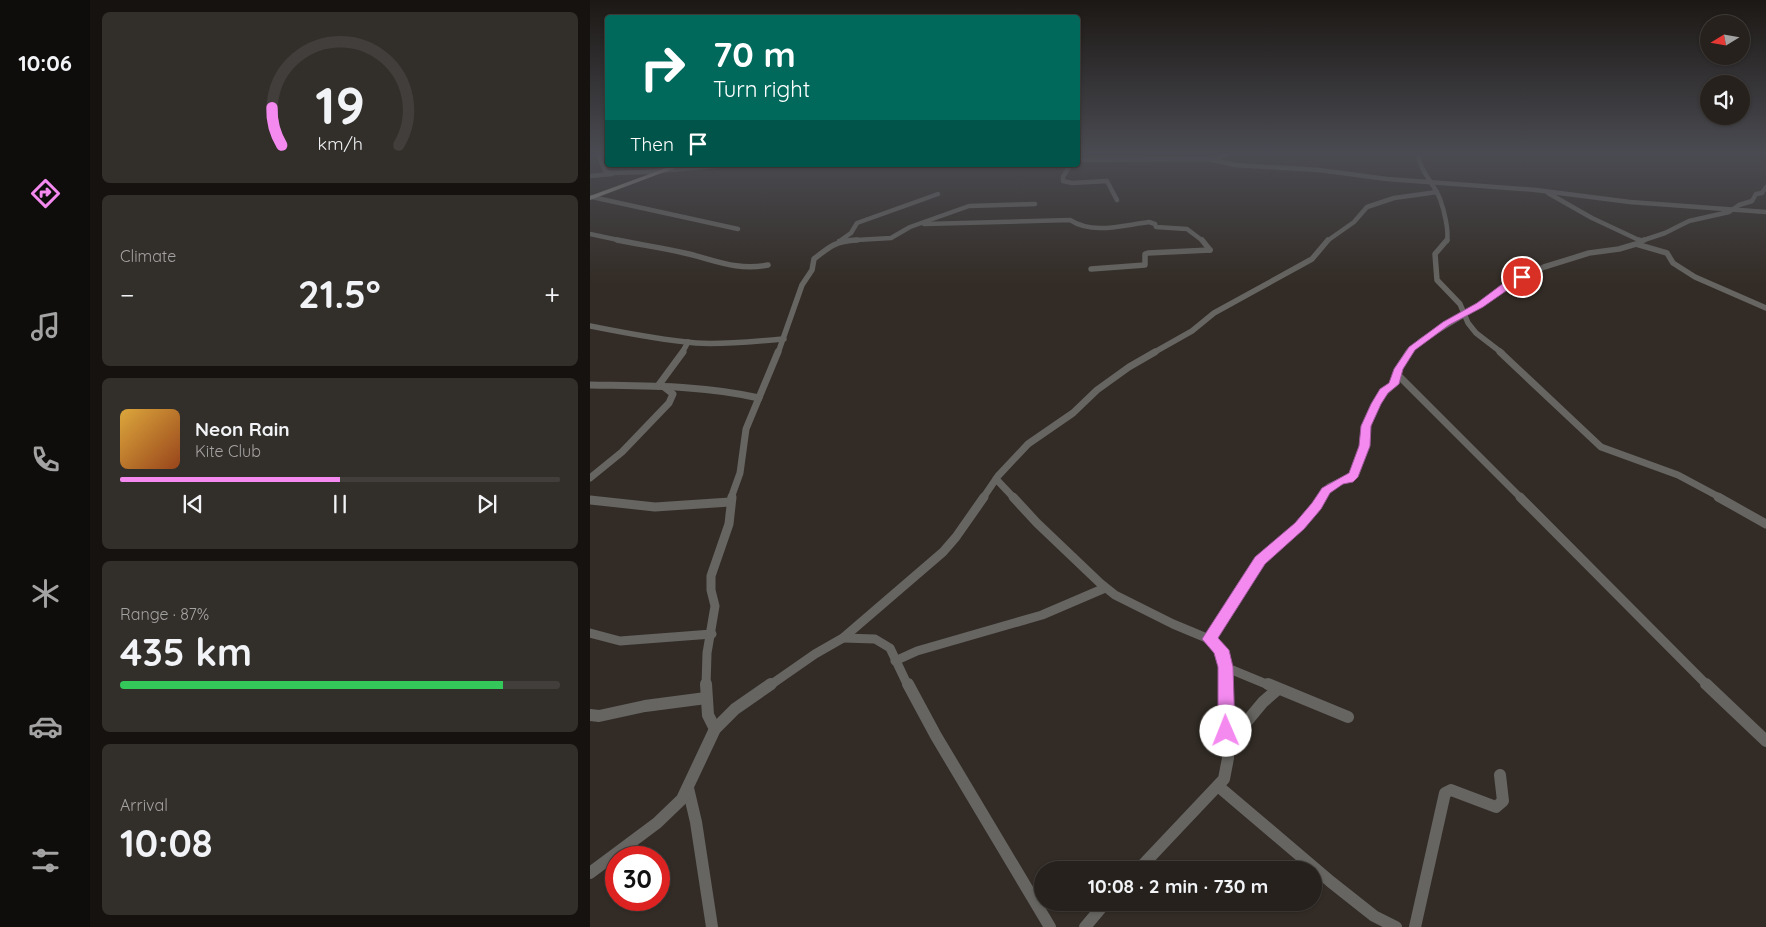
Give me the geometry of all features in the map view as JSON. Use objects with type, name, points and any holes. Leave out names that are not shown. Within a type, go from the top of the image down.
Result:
[{"type":"street","points":[[715,729],[708,715],[706,698],[707,653],[712,634],[715,606],[710,582],[729,524],[730,502],[740,473],[746,429],[784,339],[800,289],[812,270],[814,259],[830,245],[851,233],[857,223],[928,197]]},
{"type":"street","points":[[708,715],[716,720],[722,718],[815,654],[843,638],[855,625],[950,545],[996,479],[1028,444],[1074,413],[1103,385],[1192,331],[1214,313],[1312,259],[1329,238],[1358,218],[1367,207],[1399,197]]},
{"type":"street","points":[[1439,197],[1449,236],[1435,254],[1437,280],[1460,304],[1476,333],[1499,351],[1601,446],[1620,456],[1657,466],[1680,476],[1766,524]]},
{"type":"street","points":[[1556,197],[1592,218],[1666,253],[1671,257],[1671,262],[1678,267],[1719,289],[1766,308]]},
{"type":"street","points":[[1593,197],[1630,202],[1766,212]]},
{"type":"street","points":[[1209,639],[1267,553],[1300,526],[1329,487],[1349,479],[1354,474],[1364,446],[1366,426],[1380,396],[1394,384],[1398,369],[1415,346],[1464,313],[1480,305],[1504,287],[1532,272],[1589,253],[1619,249],[1665,233],[1690,221],[1728,213],[1752,201],[1754,197]]},
{"type":"street","points":[[591,198],[738,229]]},
{"type":"street","points":[[840,241],[888,238],[898,235],[910,227],[969,206],[1034,204]]},
{"type":"street","points":[[921,224],[1070,220],[1081,227],[1094,228],[1149,222],[1155,224],[1156,227],[1187,227],[1196,233],[1210,250],[1148,253],[1145,254],[1145,266],[1091,269]]},
{"type":"street","points":[[590,234],[690,255],[735,268],[754,268],[768,265]]},
{"type":"street","points":[[590,326],[635,336],[688,342],[732,343],[784,339]]},
{"type":"street","points":[[660,386],[688,342]]},
{"type":"street","points":[[1397,374],[1710,689],[1766,740]]},
{"type":"street","points":[[590,385],[660,386],[734,392],[758,398]]},
{"type":"street","points":[[590,478],[622,452],[669,403],[672,394],[660,386]]},
{"type":"street","points":[[996,479],[1036,523],[1106,588],[1190,632],[1209,639],[1221,650],[1225,667],[1228,744],[1228,758],[1224,779],[1147,861]]},
{"type":"street","points":[[590,500],[655,507],[730,502]]},
{"type":"street","points":[[895,661],[917,650],[1042,615],[1106,588]]},
{"type":"street","points":[[590,633],[620,641],[712,634]]},
{"type":"street","points":[[843,638],[875,639],[890,648],[895,661],[936,736],[1050,927]]},
{"type":"street","points":[[1225,667],[1348,717]]},
{"type":"street","points":[[1228,744],[1263,702],[1278,689]]},
{"type":"street","points":[[590,715],[598,716],[645,706],[706,698]]},
{"type":"street","points":[[590,873],[657,823],[676,805],[688,788],[715,729],[735,709]]},
{"type":"street","points":[[1415,927],[1445,792],[1450,790],[1496,807],[1503,801],[1500,775]]},
{"type":"street","points":[[1218,786],[1331,882],[1374,916],[1396,927]]},
{"type":"street","points":[[688,788],[696,822],[712,927]]},
{"type":"street","points":[[1085,927],[1098,911]]},
{"type":"route","points":[[1226,731],[1225,667],[1221,650],[1209,639],[1233,600],[1260,561],[1300,526],[1317,506],[1319,500],[1329,487],[1351,478],[1354,474],[1364,446],[1366,426],[1376,404],[1384,391],[1394,384],[1398,369],[1412,348],[1446,324],[1480,305],[1504,287],[1522,277]]}]
